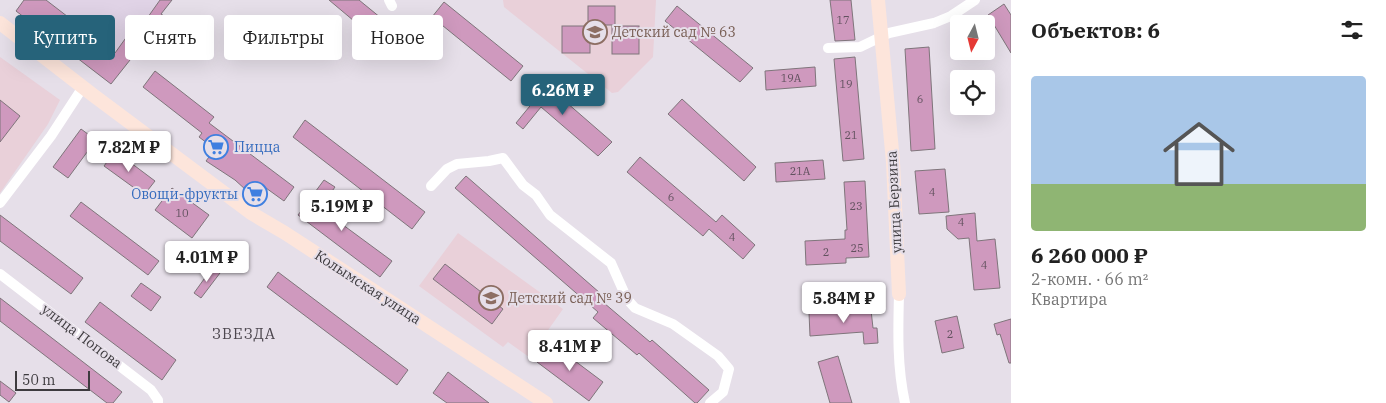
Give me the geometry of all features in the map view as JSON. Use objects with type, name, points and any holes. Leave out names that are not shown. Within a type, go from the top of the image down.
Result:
[{"type":"street","name":"улица Берзина","points":[[878,0],[893,162],[899,294],[898,346],[900,378],[905,403]]},
{"type":"street","points":[[828,48],[860,47],[882,36],[934,23],[951,16],[975,0]]},
{"type":"street","name":"Колымская улица","points":[[0,23],[251,213],[285,232],[546,403]]},
{"type":"street","points":[[0,203],[51,136],[83,87]]},
{"type":"street","points":[[431,186],[447,169],[457,164],[503,158],[523,185],[536,195],[550,215],[611,263],[628,298],[636,308],[673,324],[718,356],[729,369],[723,392],[710,403]]},
{"type":"street","name":"улица Попова","points":[[0,274],[150,390],[158,400],[158,403]]},
{"type":"shaded area","points":[[24,0],[172,0],[163,15],[125,15],[125,60],[130,60],[111,84],[80,60],[115,60],[115,15],[21,15],[16,11]]},
{"type":"shaded area","name":"Детский сад № 63","points":[[503,0],[656,0],[653,57],[618,92],[612,93],[504,7]]},
{"type":"shaded area","points":[[0,57],[60,100],[48,124],[0,193]]},
{"type":"shaded area","name":"Детский сад № 39","points":[[458,233],[563,309],[529,357],[508,342],[503,347],[419,286]]},
{"type":"building","points":[[24,0],[46,0],[66,15],[21,15],[16,11]]},
{"type":"building","points":[[160,0],[172,0],[161,14],[162,15],[149,15]]},
{"type":"building","points":[[329,0],[359,0],[377,15],[352,15],[352,19]]},
{"type":"building","points":[[830,0],[851,0],[855,40],[835,41]]},
{"type":"building","points":[[444,2],[523,66],[511,81],[443,26],[443,15],[434,15]]},
{"type":"building","points":[[1004,4],[1011,15],[1011,53],[995,27],[995,15],[988,15]]},
{"type":"building","points":[[588,6],[615,6],[615,25],[588,25]]},
{"type":"building","points":[[677,6],[753,68],[740,82],[665,21]]},
{"type":"building","points":[[562,26],[590,26],[590,53],[562,53]]},
{"type":"building","points":[[612,26],[639,26],[639,54],[612,54]]},
{"type":"building","points":[[125,39],[125,60],[130,60],[111,84],[80,60],[115,60],[115,53]]},
{"type":"building","points":[[929,47],[935,149],[911,151],[905,49]]},
{"type":"building","points":[[855,57],[864,159],[843,161],[834,59]]},
{"type":"building","points":[[815,67],[816,86],[766,90],[765,71]]},
{"type":"building","points":[[155,71],[214,117],[209,123],[294,187],[284,201],[266,188],[257,200],[235,180],[206,161],[215,149],[199,137],[202,133],[143,87]]},
{"type":"building","points":[[536,76],[612,142],[598,156],[541,107],[523,129],[516,123],[534,101],[523,91]]},
{"type":"building","points":[[682,99],[756,167],[744,181],[668,114]]},
{"type":"building","points":[[0,100],[20,116],[0,142]]},
{"type":"building","points":[[305,120],[425,212],[412,229],[293,137]]},
{"type":"building","points":[[81,129],[96,140],[68,178],[53,167]]},
{"type":"building","points":[[115,151],[155,181],[144,195],[104,166]]},
{"type":"building","points":[[640,157],[716,222],[722,215],[755,245],[743,259],[709,229],[703,236],[627,172]]},
{"type":"building","points":[[823,160],[825,179],[776,182],[775,163]]},
{"type":"building","points":[[945,169],[949,212],[919,214],[915,171]]},
{"type":"building","points":[[466,176],[608,300],[604,303],[650,342],[652,340],[709,390],[697,403],[639,353],[637,355],[593,318],[598,312],[455,188]]},
{"type":"building","points":[[324,180],[335,187],[320,208],[392,261],[380,277],[298,215]]},
{"type":"building","points":[[865,181],[869,257],[846,258],[846,263],[806,265],[805,241],[845,239],[845,230],[847,230],[844,182]]},
{"type":"building","points":[[172,188],[209,215],[192,238],[155,210]]},
{"type":"building","points":[[81,202],[159,261],[148,275],[70,216]]},
{"type":"building","points":[[975,213],[977,241],[995,239],[1000,288],[974,290],[969,238],[958,239],[947,229],[946,216]]},
{"type":"building","points":[[0,215],[83,278],[71,294],[0,241]]},
{"type":"building","points":[[445,264],[503,309],[492,324],[433,279]]},
{"type":"building","points":[[212,268],[220,273],[201,298],[194,293]]},
{"type":"building","points":[[278,272],[408,370],[397,385],[267,287]]},
{"type":"building","points":[[141,283],[161,297],[151,311],[131,296]]},
{"type":"building","points":[[860,287],[871,287],[871,295],[861,295]]},
{"type":"building","points":[[0,298],[122,392],[113,403],[107,403],[0,321]]},
{"type":"building","points":[[100,302],[176,360],[162,380],[85,322]]},
{"type":"building","points":[[858,308],[858,312],[871,310],[873,328],[877,328],[878,343],[864,344],[863,332],[810,336],[809,313]]},
{"type":"building","points":[[957,316],[964,348],[942,353],[935,321]]},
{"type":"building","points":[[1011,319],[1011,363],[1009,363],[1000,334],[997,335],[994,324]]},
{"type":"building","points":[[551,343],[603,382],[589,401],[537,362]]},
{"type":"building","points":[[838,356],[852,403],[830,403],[818,362]]},
{"type":"building","points":[[448,372],[489,403],[447,403],[433,393]]},
{"type":"building","points":[[0,381],[16,393],[9,402],[0,395]]},
{"type":"place","name":"Детский сад № 63","points":[[595,32]]},
{"type":"place","name":"Пицца","points":[[216,147]]},
{"type":"place","name":"Овощи-фрукты","points":[[255,194]]},
{"type":"place","name":"Детский сад № 39","points":[[491,298]]},
{"type":"district","name":"ЗВЕЗДА","points":[[244,333]]}]
